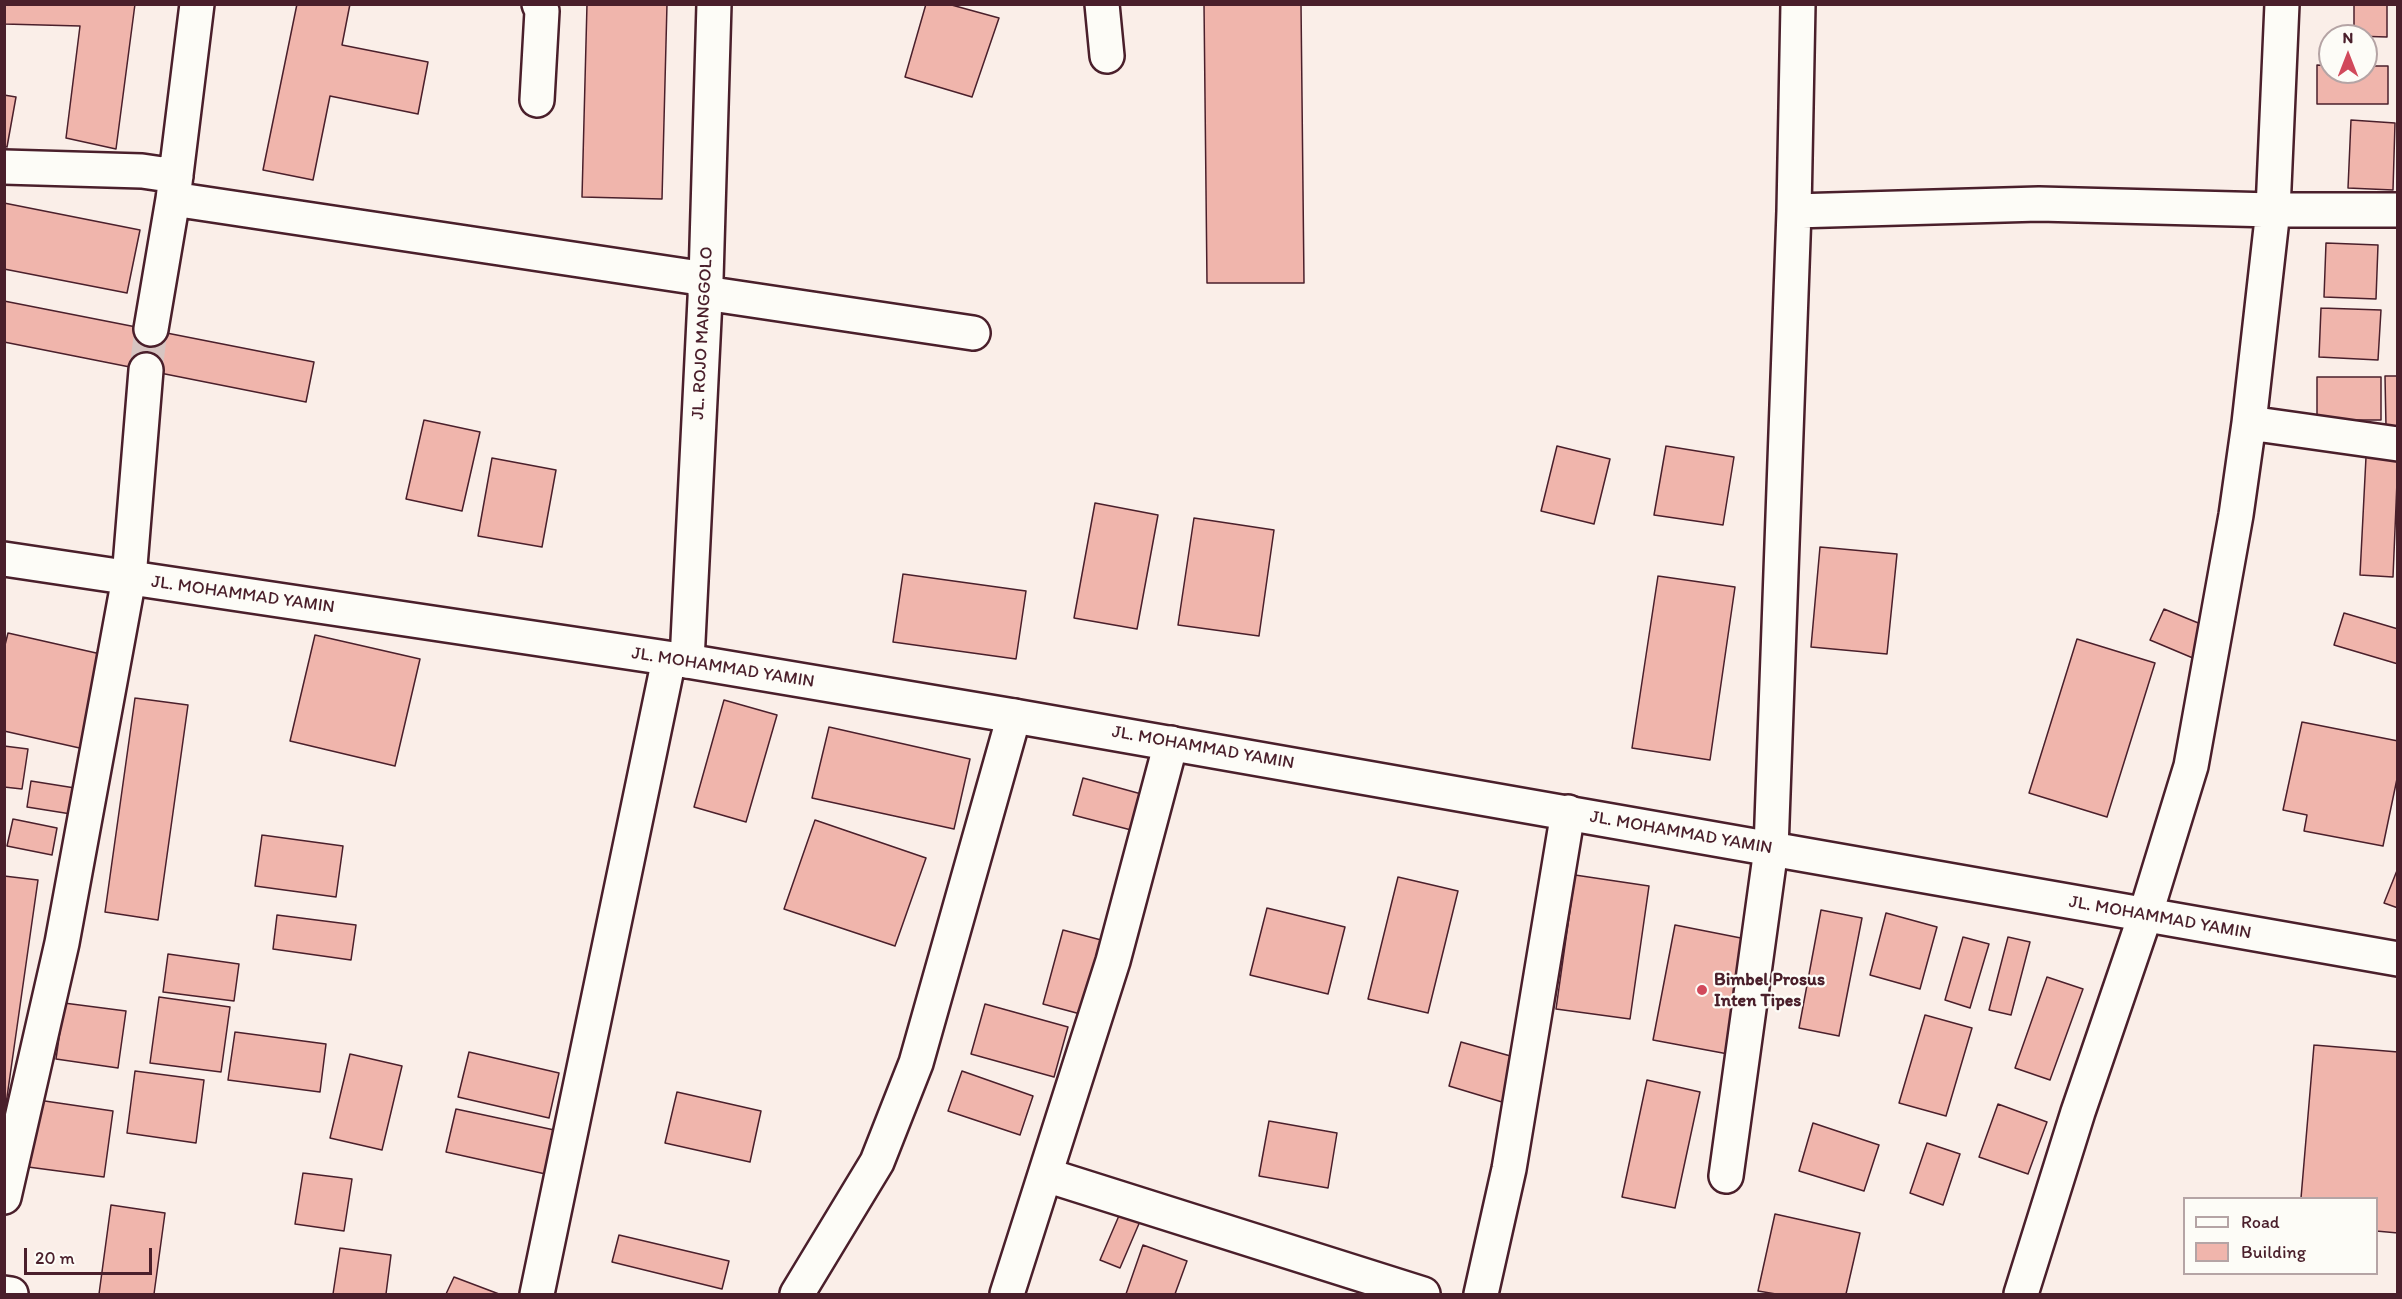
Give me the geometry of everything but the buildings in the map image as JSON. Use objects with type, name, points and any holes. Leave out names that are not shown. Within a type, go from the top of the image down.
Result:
[{"type":"street","points":[[151,329],[175,188],[197,4]]},
{"type":"street","points":[[537,100],[542,11],[539,4]]},
{"type":"street","name":"JL. ROJO MANGGOLO","points":[[537,1294],[678,660],[705,286],[714,4]]},
{"type":"street","points":[[1102,4],[1107,56]]},
{"type":"street","points":[[1726,1176],[1771,849],[1794,212],[1798,4]]},
{"type":"street","points":[[2021,1294],[2078,1112],[2145,916],[2191,766],[2236,516],[2249,423],[2273,210],[2282,4]]},
{"type":"street","points":[[4,167],[142,171],[175,188],[973,333]]},
{"type":"street","points":[[1794,212],[2038,204],[2273,210],[2397,210]]},
{"type":"street","points":[[4,1197],[62,943],[129,578],[146,370]]},
{"type":"street","points":[[2249,423],[2397,444]]},
{"type":"street","name":"JL. MOHAMMAD YAMIN","points":[[4,559],[678,660],[1014,716],[2397,960]]},
{"type":"street","points":[[797,1294],[877,1162],[916,1063],[1014,716]]},
{"type":"street","points":[[1007,1294],[1113,961],[1172,743]]},
{"type":"street","points":[[1481,1294],[1509,1169],[1568,812]]},
{"type":"street","points":[[1046,1175],[1423,1294]]},
{"type":"street","points":[[4,1293],[11,1294]]},
{"type":"tunnel","points":[[146,370],[151,329]]},
{"type":"place","name":"Bimbel Prosus Inten Tipes","points":[[1702,990]]}]
